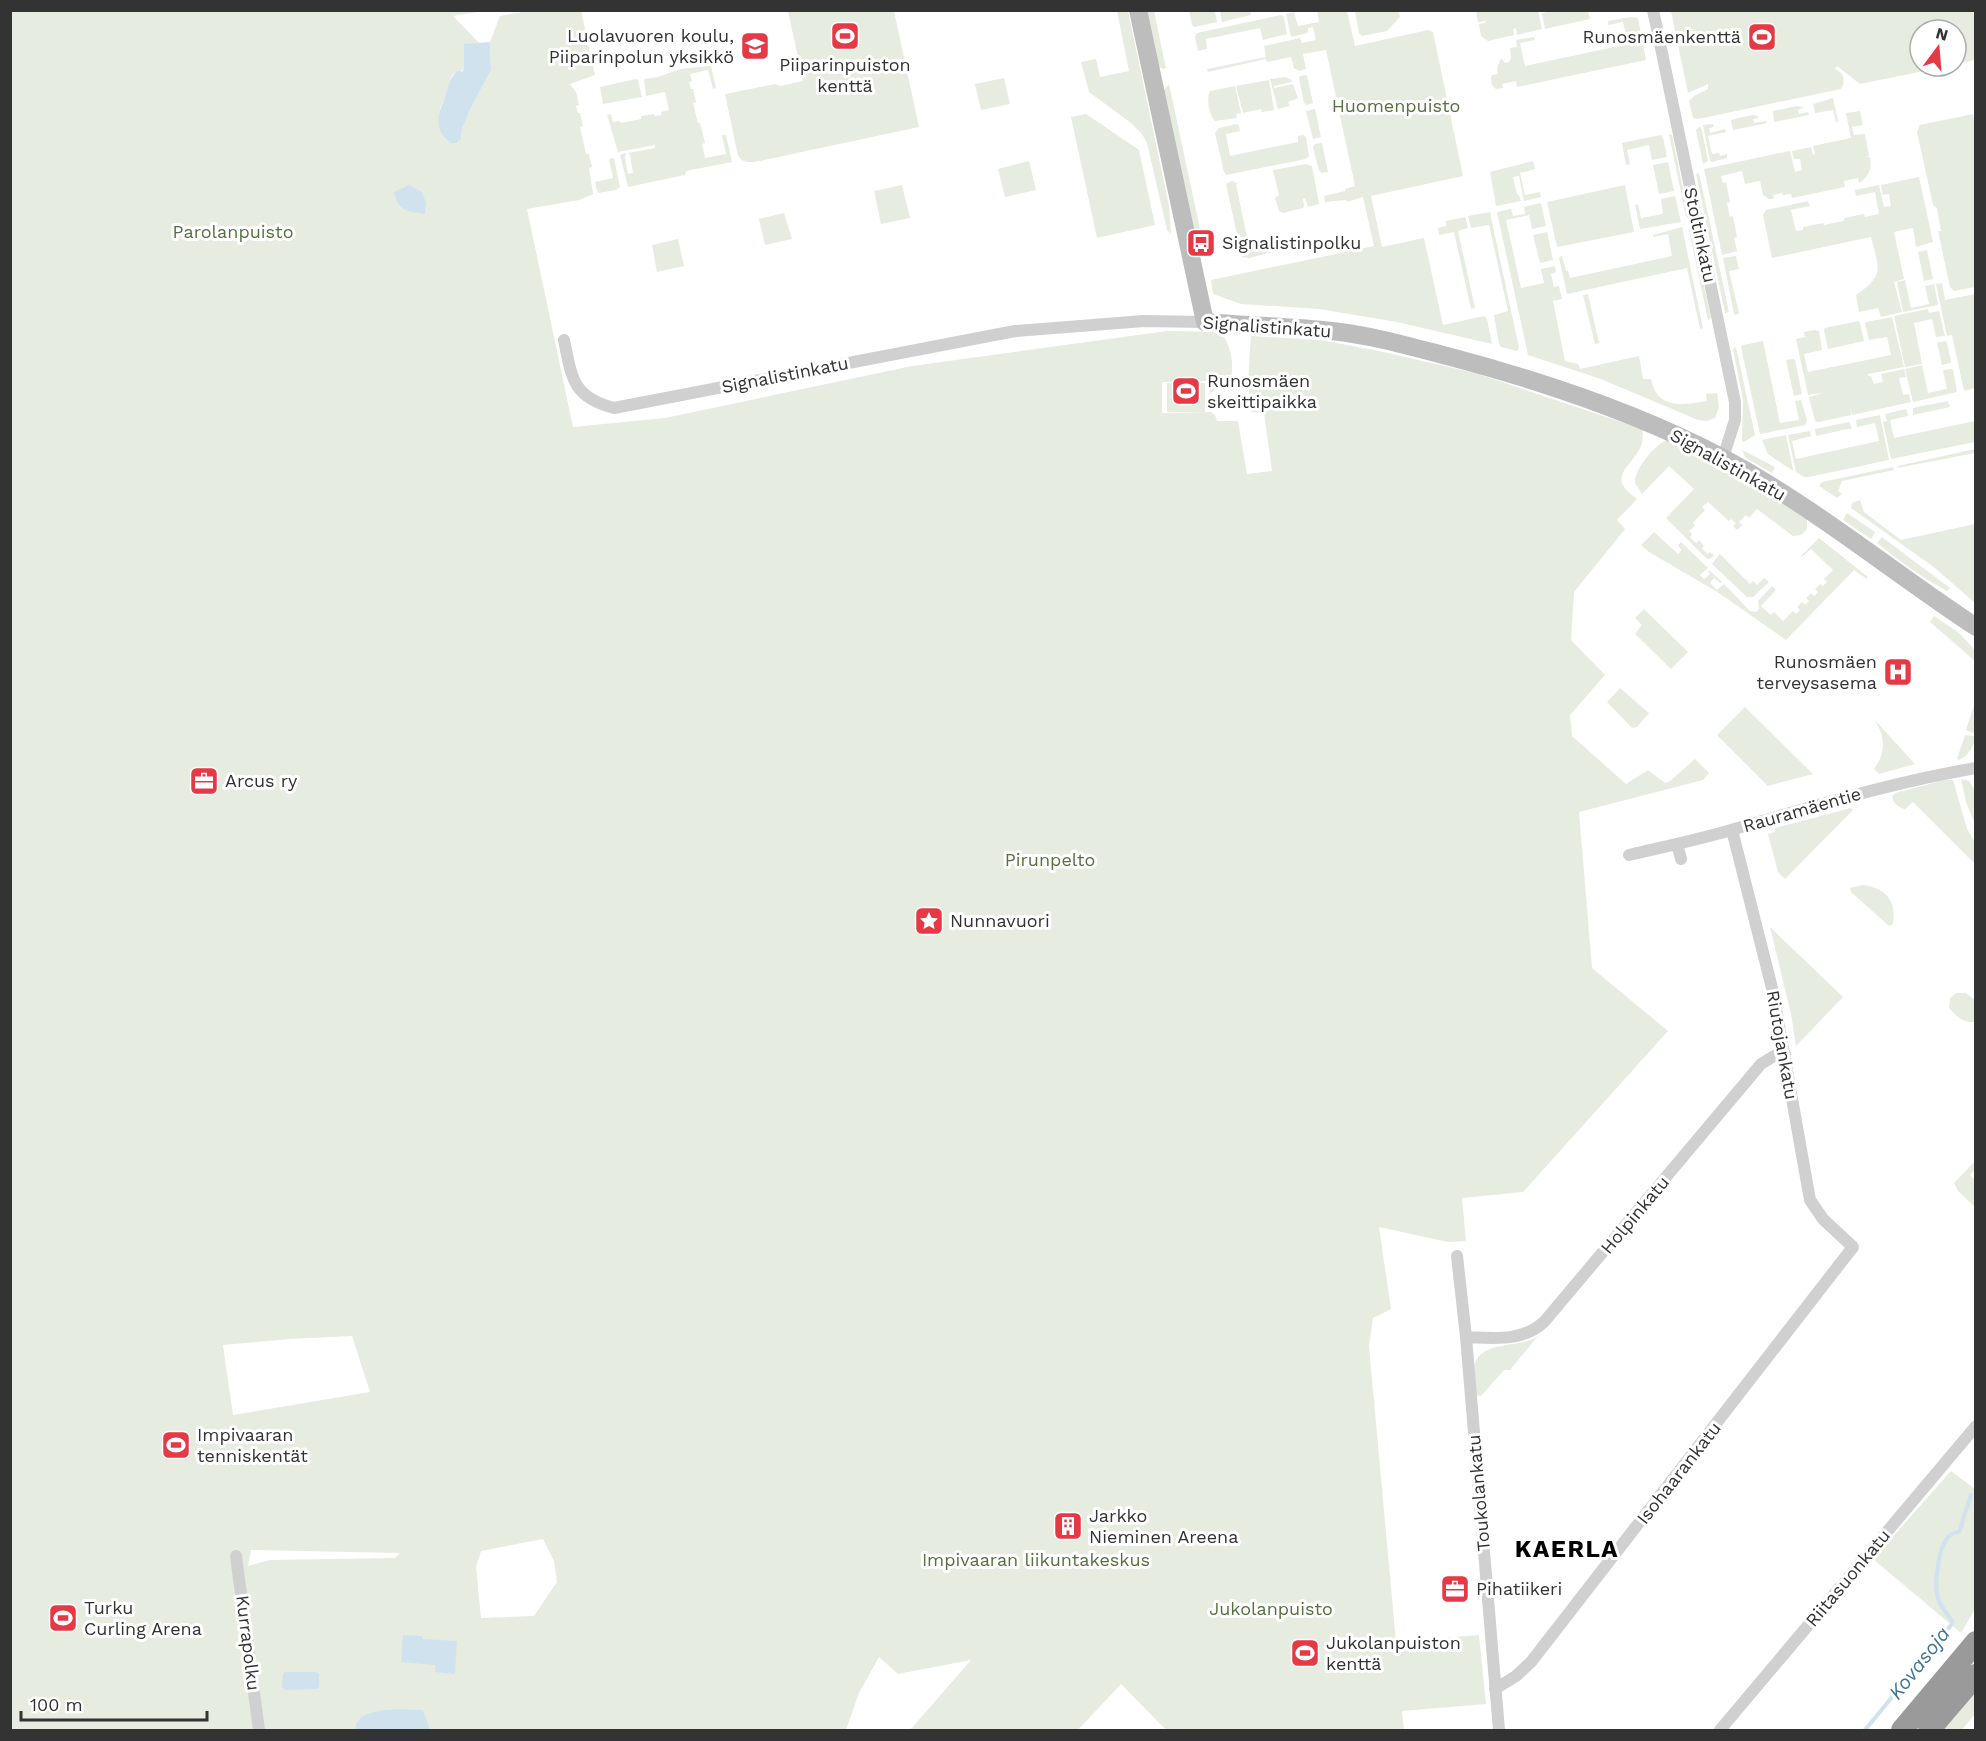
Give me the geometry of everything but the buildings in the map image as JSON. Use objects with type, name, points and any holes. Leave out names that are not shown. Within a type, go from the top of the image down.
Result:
[{"type":"highway","points":[[1902,1731],[1976,1642]]},
{"type":"highway","points":[[1929,1731],[1976,1675]]},
{"type":"street","points":[[1138,10],[1205,322]]},
{"type":"street","name":"Stoltinkatu","points":[[1653,10],[1735,402],[1735,420],[1723,458]]},
{"type":"street","name":"Signalistinkatu","points":[[564,340],[571,374],[577,387],[587,398],[614,408],[1015,331],[1144,321],[1205,322],[1332,331],[1413,347],[1476,363],[1620,410],[1723,458],[1868,550],[1976,627]]},
{"type":"street","name":"Signalistinkatu","points":[[1951,611],[1976,639]]},
{"type":"street","name":"Rauramäentie","points":[[1629,855],[1732,830],[1882,788],[1976,768]]},
{"type":"street","name":"Riutojankatu","points":[[1732,830],[1773,992],[1810,1200],[1823,1219],[1853,1247]]},
{"type":"street","points":[[1677,844],[1681,859]]},
{"type":"street","name":"Holpinkatu","points":[[1466,1337],[1516,1338],[1537,1329],[1761,1064],[1774,1056],[1785,1054]]},
{"type":"street","name":"Isohaarankatu","points":[[1496,1689],[1516,1676],[1531,1662],[1853,1247]]},
{"type":"street","name":"Toukolankatu","points":[[1457,1256],[1466,1337],[1499,1731]]},
{"type":"street","name":"Riitasuonkatu","points":[[1720,1731],[1976,1426]]},
{"type":"street","name":"Kurrapolku","points":[[236,1556],[259,1731]]},
{"type":"green space","points":[[10,11],[483,11],[453,16],[479,43],[464,45],[465,69],[452,75],[441,105],[440,128],[450,143],[461,139],[462,129],[471,108],[491,70],[490,42],[500,16],[528,11],[581,11],[595,75],[570,84],[576,92],[579,105],[576,106],[583,126],[580,127],[586,154],[589,154],[592,167],[589,168],[593,194],[579,200],[527,209],[573,427],[665,418],[912,366],[1167,331],[1221,332],[1224,337],[1230,349],[1232,362],[1230,382],[1210,393],[1208,381],[1162,382],[1162,413],[1211,412],[1217,421],[1238,421],[1247,474],[1272,471],[1264,413],[1251,412],[1248,383],[1251,336],[1321,340],[1475,373],[1642,429],[1641,447],[1623,472],[1624,487],[1637,499],[1617,520],[1625,529],[1574,592],[1571,640],[1605,675],[1570,715],[1572,736],[1626,784],[1648,770],[1665,783],[1695,759],[1709,773],[1703,780],[1579,812],[1592,968],[1668,1031],[1523,1192],[1462,1198],[1466,1241],[1448,1242],[1379,1227],[1391,1309],[1373,1318],[1369,1346],[1396,1642],[1479,1635],[1486,1704],[1402,1711],[1404,1730],[1166,1730],[1121,1684],[1078,1730],[910,1730],[971,1660],[898,1674],[879,1657],[859,1693],[846,1730],[11,1730]],"holes":[[[352,1336],[370,1392],[233,1415],[223,1345]],[[543,1539],[554,1561],[557,1582],[534,1616],[481,1618],[476,1567],[481,1551]],[[251,1550],[400,1553],[395,1558],[270,1560],[248,1566]]]},
{"type":"green space","points":[[788,11],[894,11],[919,127],[760,161],[748,162],[740,159],[725,94],[803,81]]},
{"type":"green space","points":[[1117,11],[1128,11],[1169,206],[1171,234],[1167,230],[1147,143],[1131,123],[1089,92],[1081,62],[1096,59],[1100,77],[1129,71]]},
{"type":"green space","points":[[1145,11],[1154,11],[1166,68],[1164,69],[1158,67]]},
{"type":"green space","points":[[1189,11],[1215,11],[1217,22],[1194,27]]},
{"type":"green space","points":[[1220,11],[1250,11],[1251,15],[1222,22]]},
{"type":"green space","name":"Huomenpuisto","points":[[1317,11],[1347,11],[1355,46],[1428,30],[1433,32],[1463,176],[1371,196],[1382,247],[1424,238],[1443,325],[1484,316],[1487,319],[1492,344],[1397,322],[1319,309],[1241,304],[1213,294],[1211,280],[1374,246],[1363,197],[1347,202],[1346,200],[1325,202],[1324,196],[1355,186],[1326,50],[1303,54],[1306,69],[1299,71],[1294,68],[1291,57],[1267,62],[1266,59],[1208,72],[1207,69],[1266,57],[1264,46],[1300,38],[1302,43],[1316,40],[1313,27],[1308,28],[1308,33],[1291,37],[1286,14],[1294,12],[1298,26],[1319,22]]},
{"type":"green space","points":[[1355,11],[1399,11],[1400,17],[1387,31],[1362,36],[1359,33]]},
{"type":"green space","points":[[1476,11],[1538,11],[1542,29],[1517,35],[1516,28],[1513,29],[1514,35],[1488,41],[1481,36],[1479,24],[1486,21],[1478,22]]},
{"type":"green space","points":[[1588,11],[1590,19],[1545,29],[1542,13]]},
{"type":"green space","points":[[1671,11],[1975,11],[1975,60],[1968,61],[1968,18],[1908,18],[1908,74],[1860,84],[1837,66],[1835,69],[1843,78],[1841,89],[1698,119],[1693,118],[1689,101],[1708,89],[1708,84],[1688,93]]},
{"type":"green space","points":[[1281,15],[1284,17],[1287,34],[1263,40],[1260,28],[1206,39],[1207,49],[1198,51],[1195,37],[1197,33]]},
{"type":"green space","points":[[1638,18],[1646,60],[1517,87],[1516,81],[1502,84],[1503,88],[1496,89],[1492,85],[1492,75],[1498,74],[1497,68],[1501,58],[1505,63],[1509,62],[1510,48],[1517,47],[1516,40],[1534,37],[1535,40],[1520,43],[1525,66],[1628,44],[1623,22],[1608,25],[1608,21]]},
{"type":"green space","points":[[711,66],[716,88],[713,89],[708,70],[690,74],[692,81],[689,82],[693,89],[696,102],[693,103],[705,143],[702,144],[705,158],[726,154],[722,135],[726,135],[732,162],[686,171],[685,175],[628,187],[620,155],[626,153],[628,174],[633,173],[628,153],[655,148],[655,145],[618,152],[607,115],[611,114],[613,122],[620,121],[621,123],[641,119],[641,116],[662,115],[661,112],[669,110],[665,92],[646,96],[644,79],[658,77],[680,69]]},
{"type":"green space","points":[[1307,75],[1313,103],[1307,105],[1304,103],[1299,78]]},
{"type":"green space","points":[[1285,77],[1292,82],[1274,86],[1274,88],[1293,84],[1298,98],[1288,102],[1290,106],[1278,109],[1270,79]]},
{"type":"green space","points":[[1004,78],[1010,104],[981,110],[975,84]]},
{"type":"green space","points":[[636,79],[642,97],[603,104],[600,87]]},
{"type":"green space","points":[[1269,80],[1274,110],[1262,112],[1261,109],[1243,113],[1236,86]]},
{"type":"green space","points":[[1169,84],[1202,238],[1198,239],[1192,224],[1163,91]]},
{"type":"green space","points":[[1235,86],[1241,113],[1236,114],[1237,118],[1215,121],[1209,106],[1210,91]]},
{"type":"green space","points":[[1833,98],[1838,121],[1836,122],[1833,110],[1815,113],[1813,104]]},
{"type":"green space","points":[[1803,107],[1798,110],[1799,114],[1808,112],[1809,115],[1774,122],[1773,111]]},
{"type":"green space","points":[[1315,109],[1321,137],[1313,139],[1306,111]]},
{"type":"green space","points":[[1860,111],[1863,125],[1852,127],[1854,135],[1865,134],[1869,156],[1866,157],[1870,157],[1871,165],[1867,175],[1859,183],[1858,178],[1844,181],[1845,187],[1792,198],[1791,194],[1783,195],[1782,193],[1773,195],[1774,199],[1769,199],[1763,195],[1760,181],[1745,184],[1742,171],[1721,176],[1723,183],[1726,182],[1730,202],[1727,203],[1730,217],[1733,216],[1737,237],[1734,238],[1737,251],[1722,255],[1704,169],[1790,151],[1795,172],[1802,170],[1800,159],[1794,159],[1792,151],[1811,147],[1813,155],[1815,154],[1813,146],[1851,138],[1846,113]]},
{"type":"green space","points":[[1086,114],[1139,150],[1155,225],[1097,238],[1071,117]]},
{"type":"green space","points":[[1973,114],[1976,129],[1975,287],[1954,291],[1950,287],[1938,231],[1941,231],[1937,208],[1933,205],[1917,132],[1920,125]]},
{"type":"green space","points":[[1752,115],[1758,116],[1753,119],[1754,123],[1766,121],[1767,123],[1733,130],[1731,120]]},
{"type":"green space","points":[[1713,124],[1714,127],[1709,128],[1710,133],[1725,129],[1726,132],[1708,136],[1712,154],[1719,153],[1720,156],[1727,154],[1727,158],[1712,162],[1703,125]]},
{"type":"green space","points":[[1239,125],[1240,131],[1226,134],[1230,156],[1298,142],[1298,136],[1303,135],[1306,137],[1309,156],[1306,159],[1226,175],[1215,133],[1219,128]]},
{"type":"green space","points":[[1701,126],[1708,161],[1703,164],[1696,130]]},
{"type":"green space","points":[[1669,134],[1672,135],[1689,218],[1686,217]]},
{"type":"green space","points":[[1661,135],[1667,157],[1652,160],[1649,145],[1627,150],[1630,164],[1626,165],[1622,143]]},
{"type":"green space","points":[[1322,143],[1328,172],[1322,173],[1319,171],[1313,147],[1315,144]]},
{"type":"green space","points":[[614,158],[620,187],[599,193],[595,182],[613,178],[609,159]]},
{"type":"green space","points":[[1029,161],[1036,190],[1005,197],[998,169]]},
{"type":"green space","points":[[1533,161],[1535,169],[1520,173],[1525,195],[1540,192],[1541,197],[1524,201],[1519,176],[1513,177],[1521,201],[1496,206],[1490,172]]},
{"type":"green space","points":[[1668,162],[1674,191],[1659,194],[1653,165]]},
{"type":"green space","points":[[1306,164],[1312,166],[1319,204],[1308,207],[1305,198],[1303,208],[1283,213],[1279,211],[1275,198],[1279,195],[1273,170]]},
{"type":"green space","points":[[1699,173],[1729,312],[1725,313],[1696,174]]},
{"type":"green space","points":[[1919,177],[1933,242],[1916,247],[1913,228],[1894,232],[1904,279],[1894,282],[1902,312],[1881,317],[1878,308],[1859,312],[1856,295],[1872,282],[1877,270],[1871,237],[1772,258],[1763,215],[1766,210],[1808,201],[1810,206],[1791,210],[1796,231],[1803,230],[1803,227],[1844,221],[1844,218],[1879,214],[1875,192],[1856,196],[1855,190],[1879,185],[1884,207],[1891,206],[1889,194],[1883,195],[1881,185]]},
{"type":"green space","points":[[1232,181],[1238,184],[1236,184],[1250,252],[1273,248],[1270,233],[1277,234],[1279,245],[1276,251],[1249,258],[1242,257],[1226,184]]},
{"type":"green space","points":[[902,185],[910,218],[881,224],[874,191]]},
{"type":"green space","points":[[1625,185],[1634,232],[1557,247],[1547,202]]},
{"type":"green space","points":[[1675,196],[1681,222],[1640,229],[1635,205],[1638,204],[1641,218],[1663,214],[1661,199]]},
{"type":"green space","points":[[1541,203],[1546,226],[1532,229],[1529,215],[1506,220],[1521,288],[1544,283],[1541,269],[1555,266],[1556,272],[1551,274],[1554,287],[1559,286],[1562,299],[1553,301],[1565,361],[1578,364],[1580,369],[1639,356],[1643,379],[1651,379],[1654,389],[1665,401],[1680,404],[1707,401],[1706,394],[1717,393],[1719,407],[1715,418],[1707,421],[1698,420],[1601,379],[1528,355],[1497,212],[1511,209],[1513,216],[1525,214],[1524,207]]},
{"type":"green space","points":[[1490,212],[1519,348],[1517,351],[1501,347],[1499,344],[1494,315],[1508,311],[1489,225],[1471,228],[1468,216]]},
{"type":"green space","points":[[784,213],[792,239],[765,245],[759,219]]},
{"type":"green space","points":[[1465,217],[1468,228],[1458,231],[1475,308],[1471,309],[1454,232],[1439,235],[1438,228],[1446,226],[1446,221]]},
{"type":"green space","points":[[1682,227],[1703,328],[1700,329],[1687,268],[1567,294],[1559,258],[1561,256],[1570,278],[1672,256],[1668,234],[1653,237],[1653,235]]},
{"type":"green space","points":[[1689,230],[1692,230],[1711,318],[1708,320]]},
{"type":"green space","points":[[1547,232],[1553,260],[1540,263],[1533,235]]},
{"type":"green space","points":[[678,239],[684,266],[657,272],[652,245]]},
{"type":"green space","points":[[1927,250],[1933,279],[1924,281],[1918,252]]},
{"type":"green space","points":[[1736,256],[1739,269],[1729,271],[1739,313],[1736,315],[1723,258]]},
{"type":"green space","points":[[1905,280],[1911,308],[1929,304],[1925,286],[1934,284],[1938,305],[1903,312],[1897,282]]},
{"type":"green space","points":[[1942,283],[1945,300],[1975,294],[1975,388],[1964,391],[1952,335],[1947,336],[1936,284]]},
{"type":"green space","points":[[1588,294],[1599,343],[1595,344],[1583,295]]},
{"type":"green space","points":[[1928,309],[1929,313],[1939,311],[1945,336],[1936,337],[1932,319],[1914,323],[1922,364],[1905,367],[1894,316]]},
{"type":"green space","points":[[1892,317],[1904,367],[1868,374],[1868,376],[1871,376],[1874,384],[1883,382],[1881,374],[1904,369],[1906,377],[1899,378],[1903,395],[1909,394],[1911,402],[1852,415],[1850,405],[1851,415],[1815,421],[1809,397],[1823,393],[1808,395],[1796,339],[1805,337],[1804,332],[1819,331],[1822,350],[1804,354],[1808,372],[1891,355],[1887,337],[1869,340],[1865,324]]},
{"type":"green space","points":[[1858,321],[1864,341],[1828,349],[1825,328]]},
{"type":"green space","points":[[1763,341],[1780,423],[1799,420],[1795,401],[1801,400],[1807,420],[1805,425],[1760,434],[1741,347]]},
{"type":"green space","points":[[1945,341],[1951,361],[1942,365],[1937,343]]},
{"type":"green space","points":[[1736,347],[1755,435],[1744,442],[1742,441],[1743,400],[1733,349]]},
{"type":"green space","points":[[1793,359],[1802,394],[1794,396],[1786,360]]},
{"type":"green space","points":[[1922,365],[1928,393],[1947,389],[1943,370],[1951,369],[1957,392],[1913,402],[1905,369]]},
{"type":"green space","name":"Runosmäen skeittipaikka","points":[[1167,383],[1205,383],[1205,412],[1167,412]]},
{"type":"green space","points":[[1948,401],[1950,407],[1913,415],[1913,408]]},
{"type":"green space","points":[[1906,409],[1908,416],[1890,420],[1894,438],[1975,421],[1975,442],[1891,459],[1883,422],[1887,421],[1885,414]]},
{"type":"green space","points":[[1880,415],[1889,460],[1809,477],[1796,472],[1788,435],[1810,431],[1811,436],[1792,441],[1796,459],[1879,441],[1875,423],[1857,427],[1856,420]]},
{"type":"green space","points":[[1849,422],[1852,428],[1816,436],[1815,429]]},
{"type":"green space","points":[[1786,435],[1793,471],[1768,454],[1762,440]]},
{"type":"green space","points":[[1668,440],[1737,476],[1807,518],[1807,529],[1801,535],[1793,536],[1757,509],[1749,518],[1746,515],[1739,522],[1742,525],[1737,530],[1733,526],[1736,523],[1731,519],[1729,521],[1708,502],[1702,507],[1705,510],[1693,523],[1695,526],[1689,531],[1692,534],[1690,537],[1696,543],[1699,540],[1704,546],[1702,549],[1714,555],[1707,559],[1666,518],[1694,489],[1669,466],[1642,494],[1635,483],[1638,471],[1646,458],[1657,446]]},
{"type":"green space","points":[[1975,449],[1975,453],[1897,468],[1898,466]]},
{"type":"green space","points":[[1742,450],[1775,467],[1772,473],[1746,458]]},
{"type":"green space","points":[[1893,467],[1894,470],[1842,481],[1838,491],[1842,494],[1837,498],[1819,486],[1822,482]]},
{"type":"green space","points":[[1860,500],[1864,512],[1901,540],[1975,524],[1975,603],[1935,568],[1851,508],[1852,503]]},
{"type":"green space","points":[[1847,513],[1875,532],[1871,539],[1843,520]]},
{"type":"green space","points":[[1654,532],[1678,554],[1682,550],[1678,545],[1681,542],[1708,568],[1700,575],[1704,579],[1710,574],[1709,570],[1722,582],[1714,578],[1710,583],[1717,590],[1724,584],[1750,611],[1756,612],[1759,609],[1758,601],[1772,586],[1776,590],[1761,606],[1771,615],[1774,612],[1783,621],[1793,611],[1796,614],[1800,610],[1797,607],[1802,602],[1805,605],[1809,601],[1806,598],[1811,593],[1814,596],[1818,592],[1815,589],[1827,582],[1824,579],[1833,570],[1811,549],[1801,556],[1819,538],[1868,577],[1867,579],[1854,570],[1786,640],[1719,593],[1649,552],[1641,545]]},
{"type":"green space","points":[[1882,537],[1950,588],[1947,591],[1903,563],[1877,543]]},
{"type":"green space","points":[[1720,554],[1750,584],[1753,581],[1757,585],[1764,578],[1769,582],[1753,597],[1747,597],[1712,564]]},
{"type":"green space","points":[[1644,609],[1688,652],[1671,669],[1635,634],[1642,625],[1635,618]]},
{"type":"green space","points":[[1934,616],[1959,633],[1975,650],[1975,661],[1930,622]]},
{"type":"green space","points":[[1620,688],[1649,713],[1637,727],[1632,728],[1607,702]]},
{"type":"green space","points":[[1975,702],[1976,735],[1974,743],[1971,750],[1959,760],[1957,759],[1965,735],[1974,736],[1975,734],[1966,730]]},
{"type":"green space","points":[[1745,707],[1813,774],[1768,786],[1717,735]]},
{"type":"green space","points":[[1873,718],[1915,764],[1879,774],[1874,769],[1881,756],[1883,743],[1880,730]]},
{"type":"green space","points":[[1961,779],[1969,781],[1975,790],[1975,824],[1966,802]]},
{"type":"green space","points":[[1953,780],[1967,829],[1975,842],[1975,864],[1913,802],[1905,809],[1893,801],[1892,796],[1895,793]]},
{"type":"green space","points":[[1851,808],[1853,810],[1785,879],[1778,872],[1768,834],[1775,832],[1775,828]]},
{"type":"green space","points":[[1863,885],[1878,889],[1888,897],[1893,908],[1893,924],[1889,926],[1851,892],[1850,888]]},
{"type":"green space","points":[[1770,927],[1843,997],[1796,1046],[1791,1014]]},
{"type":"green space","points":[[1956,993],[1966,993],[1975,1000],[1975,1022],[1961,1019],[1949,1008],[1950,998]]},
{"type":"green space","points":[[1975,1161],[1975,1169],[1970,1175],[1975,1181],[1975,1207],[1958,1191],[1954,1183]]},
{"type":"green space","points":[[1538,1336],[1510,1370],[1504,1370],[1481,1396],[1474,1395],[1474,1367],[1484,1352]]},
{"type":"green space","points":[[1951,1471],[1975,1489],[1975,1609],[1961,1633],[1873,1559]]},
{"type":"green space","points":[[1975,1687],[1975,1714],[1962,1730],[1939,1730]]},
{"type":"water","points":[[490,42],[491,70],[471,108],[462,129],[461,139],[456,143],[450,143],[440,131],[438,120],[450,80],[454,74],[464,70],[464,44]]},
{"type":"water","points":[[409,185],[422,192],[426,203],[425,214],[408,211],[398,203],[394,192]]},
{"type":"water","points":[[403,1635],[457,1641],[455,1674],[435,1672],[435,1665],[401,1662]]},
{"type":"water","points":[[285,1672],[316,1672],[319,1674],[319,1686],[317,1689],[286,1690],[282,1687]]},
{"type":"water","points":[[394,1709],[423,1710],[430,1730],[355,1730],[357,1722],[372,1712]]},
{"type":"waterway","name":"Kovasoja","points":[[1865,1730],[1952,1624],[1937,1595],[1938,1568],[1944,1543],[1950,1535],[1960,1531],[1971,1495]]},
{"type":"place","name":"Piiparinpuiston kenttä","points":[[845,36]]},
{"type":"place","name":"Runosmäenkenttä","points":[[1762,37]]},
{"type":"place","name":"Luolavuoren koulu, Piiparinpolun yksikkö","points":[[755,46]]},
{"type":"place","name":"Signalistinpolku","points":[[1201,243]]},
{"type":"place","name":"Runosmäen skeittipaikka","points":[[1186,391]]},
{"type":"place","name":"Runosmäen terveysasema","points":[[1898,672]]},
{"type":"place","name":"Arcus ry","points":[[204,781]]},
{"type":"place","name":"Nunnavuori","points":[[929,921]]},
{"type":"place","name":"Impivaaran tenniskentät","points":[[176,1445]]},
{"type":"place","name":"Jarkko Nieminen Areena","points":[[1068,1526]]},
{"type":"place","name":"Pihatiikeri","points":[[1455,1589]]},
{"type":"place","name":"Turku Curling Arena","points":[[63,1618]]},
{"type":"place","name":"Jukolanpuiston kenttä","points":[[1305,1653]]},
{"type":"district","name":"KAERLA","points":[[1567,1549]]},
{"type":"park label","name":"Parolanpuisto","points":[[233,232]]},
{"type":"park label","name":"Pirunpelto","points":[[1050,860]]},
{"type":"park label","name":"Impivaaran liikuntakeskus","points":[[1036,1560]]},
{"type":"park label","name":"Jukolanpuisto","points":[[1271,1609]]}]
